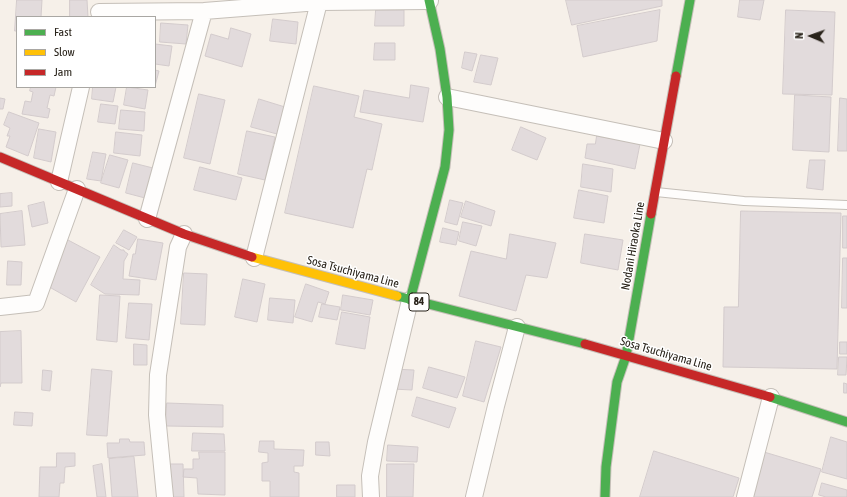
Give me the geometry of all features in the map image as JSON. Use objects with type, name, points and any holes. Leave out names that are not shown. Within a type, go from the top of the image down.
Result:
[{"type":"main road","name":"Nodani Hiraoka Line","points":[[605,497],[606,467],[617,382],[626,356],[690,0]]},
{"type":"main road","points":[[410,300],[445,168],[449,130],[447,97],[440,49],[430,1]]},
{"type":"main road","name":"Sosa Tsuchiyama Line","points":[[0,157],[184,234],[254,258],[410,300],[605,349],[847,422]]},
{"type":"street","points":[[99,10],[204,11],[318,2],[430,1]]},
{"type":"street","points":[[254,258],[318,2]]},
{"type":"street","points":[[147,219],[204,11]]},
{"type":"street","points":[[59,182],[81,88]]},
{"type":"street","points":[[447,97],[664,141]]},
{"type":"street","points":[[0,308],[36,304],[77,189]]},
{"type":"street","points":[[166,497],[157,415],[158,375],[178,247],[184,234]]},
{"type":"street","points":[[371,497],[370,476],[376,442],[410,300]]},
{"type":"street","points":[[474,497],[517,327]]},
{"type":"street","points":[[745,497],[771,398]]},
{"type":"lane","points":[[655,192],[744,201],[847,205]]},
{"type":"building","points":[[17,0],[42,0],[41,16],[16,16],[15,31]]},
{"type":"building","points":[[70,0],[87,0],[88,16],[70,16]]},
{"type":"building","points":[[566,0],[662,0],[662,6],[572,25]]},
{"type":"building","points":[[740,0],[764,0],[760,20],[738,17]]},
{"type":"building","points":[[376,10],[404,10],[404,26],[375,26]]},
{"type":"building","points":[[660,10],[657,41],[583,57],[577,26]]},
{"type":"building","points":[[786,10],[835,12],[832,95],[783,94]]},
{"type":"building","points":[[273,19],[298,22],[296,44],[270,41]]},
{"type":"building","points":[[161,23],[188,25],[186,44],[160,42]]},
{"type":"building","points":[[231,28],[251,34],[242,67],[205,56],[211,34],[228,39]]},
{"type":"building","points":[[375,43],[395,43],[395,60],[374,60]]},
{"type":"building","points":[[156,44],[172,46],[169,66],[156,64]]},
{"type":"building","points":[[465,52],[477,54],[472,71],[462,68]]},
{"type":"building","points":[[481,55],[498,58],[491,85],[474,82]]},
{"type":"building","points":[[156,70],[159,71],[156,82]]},
{"type":"building","points":[[411,85],[429,88],[423,122],[360,112],[364,90],[409,98]]},
{"type":"building","points":[[314,86],[359,96],[354,117],[382,124],[372,170],[367,169],[353,228],[285,213]]},
{"type":"building","points":[[31,88],[56,88],[54,96],[50,95],[47,108],[50,109],[48,118],[22,114],[25,101],[31,102],[33,92],[30,91]]},
{"type":"building","points":[[93,88],[116,88],[113,102],[92,99]]},
{"type":"building","points":[[127,88],[148,90],[145,109],[124,105]]},
{"type":"building","points":[[199,94],[225,100],[210,164],[184,158]]},
{"type":"building","points":[[795,95],[831,97],[829,152],[793,150]]},
{"type":"building","points":[[0,98],[5,99],[3,109],[0,109]]},
{"type":"building","points":[[840,98],[847,99],[847,151],[838,151]]},
{"type":"building","points":[[259,99],[285,107],[277,134],[251,127]]},
{"type":"building","points":[[101,104],[118,106],[115,124],[98,122]]},
{"type":"building","points":[[121,110],[145,112],[144,131],[119,129]]},
{"type":"building","points":[[9,112],[39,123],[28,156],[6,147],[10,136],[7,136],[10,128],[4,125]]},
{"type":"building","points":[[521,127],[546,138],[537,160],[512,150]]},
{"type":"building","points":[[39,129],[56,132],[51,162],[34,158]]},
{"type":"building","points":[[247,131],[275,137],[265,180],[238,174]]},
{"type":"building","points":[[116,132],[142,135],[140,156],[114,153]]},
{"type":"building","points":[[597,136],[640,144],[635,169],[585,158],[587,144],[595,144]]},
{"type":"building","points":[[93,152],[106,154],[101,181],[87,179]]},
{"type":"building","points":[[110,155],[128,160],[119,188],[101,183]]},
{"type":"building","points":[[810,160],[825,160],[823,190],[807,188]]},
{"type":"building","points":[[133,163],[153,168],[145,198],[126,193]]},
{"type":"building","points":[[583,164],[613,169],[611,192],[581,187]]},
{"type":"building","points":[[200,167],[242,178],[236,200],[194,190]]},
{"type":"building","points":[[579,190],[608,196],[604,223],[574,218]]},
{"type":"building","points":[[12,193],[12,206],[0,207],[0,194]]},
{"type":"building","points":[[450,200],[463,203],[457,225],[445,222]]},
{"type":"building","points":[[466,201],[495,211],[491,226],[461,217]]},
{"type":"building","points":[[44,202],[48,223],[32,227],[28,206]]},
{"type":"building","points":[[22,211],[25,245],[1,247],[0,214]]},
{"type":"building","points":[[741,211],[841,213],[837,369],[723,367],[724,307],[738,307]]},
{"type":"building","points":[[843,216],[847,216],[847,248],[843,248]]},
{"type":"building","points":[[463,222],[482,226],[476,246],[459,241]]},
{"type":"building","points":[[443,228],[459,232],[456,245],[440,242]]},
{"type":"building","points":[[124,230],[137,237],[129,250],[116,243]]},
{"type":"building","points":[[510,234],[556,243],[547,278],[526,275],[516,311],[459,296],[471,251],[506,259]]},
{"type":"building","points":[[585,234],[623,240],[618,270],[581,263]]},
{"type":"building","points":[[138,239],[163,243],[156,280],[129,276],[133,254],[135,254]]},
{"type":"building","points":[[68,240],[100,257],[76,302],[44,284]]},
{"type":"building","points":[[114,245],[121,250],[124,250],[128,254],[124,261],[123,279],[140,280],[139,295],[105,294],[91,285]]},
{"type":"building","points":[[843,258],[847,258],[847,308],[842,308]]},
{"type":"building","points":[[8,261],[22,262],[21,285],[7,285]]},
{"type":"building","points":[[184,273],[207,274],[205,325],[181,324]]},
{"type":"building","points":[[243,279],[265,284],[257,322],[235,317]]},
{"type":"building","points":[[306,284],[329,292],[325,304],[318,302],[312,322],[295,317]]},
{"type":"building","points":[[100,295],[120,296],[117,342],[97,340]]},
{"type":"building","points":[[343,295],[373,300],[370,315],[341,310]]},
{"type":"building","points":[[270,298],[295,300],[293,323],[268,320]]},
{"type":"building","points":[[129,303],[152,304],[149,340],[126,338]]},
{"type":"building","points":[[322,304],[340,307],[337,320],[319,317]]},
{"type":"building","points":[[342,312],[370,317],[365,349],[336,344]]},
{"type":"building","points":[[21,331],[22,383],[1,383],[0,387],[0,332]]},
{"type":"building","points":[[476,341],[501,347],[484,402],[463,396]]},
{"type":"building","points":[[840,342],[847,342],[847,354],[840,354]]},
{"type":"building","points":[[134,344],[147,345],[147,365],[134,365]]},
{"type":"building","points":[[839,357],[847,357],[846,375],[838,375]]},
{"type":"building","points":[[429,367],[465,377],[457,398],[423,388]]},
{"type":"building","points":[[92,369],[112,371],[107,436],[87,435]]},
{"type":"building","points":[[393,369],[414,370],[412,390],[392,389]]},
{"type":"building","points":[[43,370],[52,371],[50,391],[42,390]]},
{"type":"building","points":[[844,383],[847,384],[847,393],[844,393]]},
{"type":"building","points":[[417,397],[456,408],[449,428],[412,416]]},
{"type":"building","points":[[167,403],[223,405],[223,427],[166,426]]},
{"type":"building","points":[[15,412],[33,413],[32,426],[14,425]]},
{"type":"building","points":[[193,433],[224,434],[225,451],[192,451]]},
{"type":"building","points":[[831,437],[847,442],[847,479],[822,472]]},
{"type":"building","points":[[120,439],[129,439],[130,442],[144,442],[145,455],[108,458],[107,443],[119,443]]},
{"type":"building","points":[[260,441],[274,441],[274,449],[304,450],[303,466],[294,466],[294,472],[299,473],[299,497],[270,497],[270,481],[262,481],[262,463],[268,462],[268,453],[259,452]]},
{"type":"building","points":[[316,442],[329,442],[330,456],[316,455]]},
{"type":"building","points":[[388,445],[418,447],[417,462],[387,461]]},
{"type":"building","points":[[654,451],[739,478],[733,497],[640,497]]},
{"type":"building","points":[[199,452],[225,452],[225,495],[198,494],[197,478],[183,477],[184,469],[193,469],[193,459],[199,459]]},
{"type":"building","points":[[764,452],[821,469],[812,497],[750,497]]},
{"type":"building","points":[[57,453],[75,453],[75,466],[65,467],[64,483],[60,483],[59,497],[39,497],[40,467],[56,467]]},
{"type":"building","points":[[134,457],[138,497],[112,497],[109,459]]},
{"type":"building","points":[[102,464],[106,497],[97,497],[93,466]]},
{"type":"building","points":[[169,464],[183,464],[184,497],[171,497]]},
{"type":"building","points":[[387,464],[414,464],[413,497],[387,497]]},
{"type":"building","points":[[822,483],[847,490],[847,497],[826,497],[819,495]]},
{"type":"building","points":[[337,485],[355,485],[355,497],[337,497]]},
{"type":"traffic: fast","points":[[410,300],[445,167],[449,130],[447,97],[440,49],[429,0]]},
{"type":"traffic: fast","points":[[676,76],[690,0]]},
{"type":"traffic: fast","points":[[605,497],[606,467],[617,382],[626,356],[651,214]]},
{"type":"traffic: fast","points":[[397,296],[585,344]]},
{"type":"traffic: fast","points":[[770,397],[847,422]]},
{"type":"traffic: slow","points":[[252,257],[397,296]]},
{"type":"traffic: jam","points":[[651,214],[676,76]]},
{"type":"traffic: jam","points":[[0,157],[184,234],[252,257]]},
{"type":"traffic: jam","points":[[585,344],[770,397]]}]
